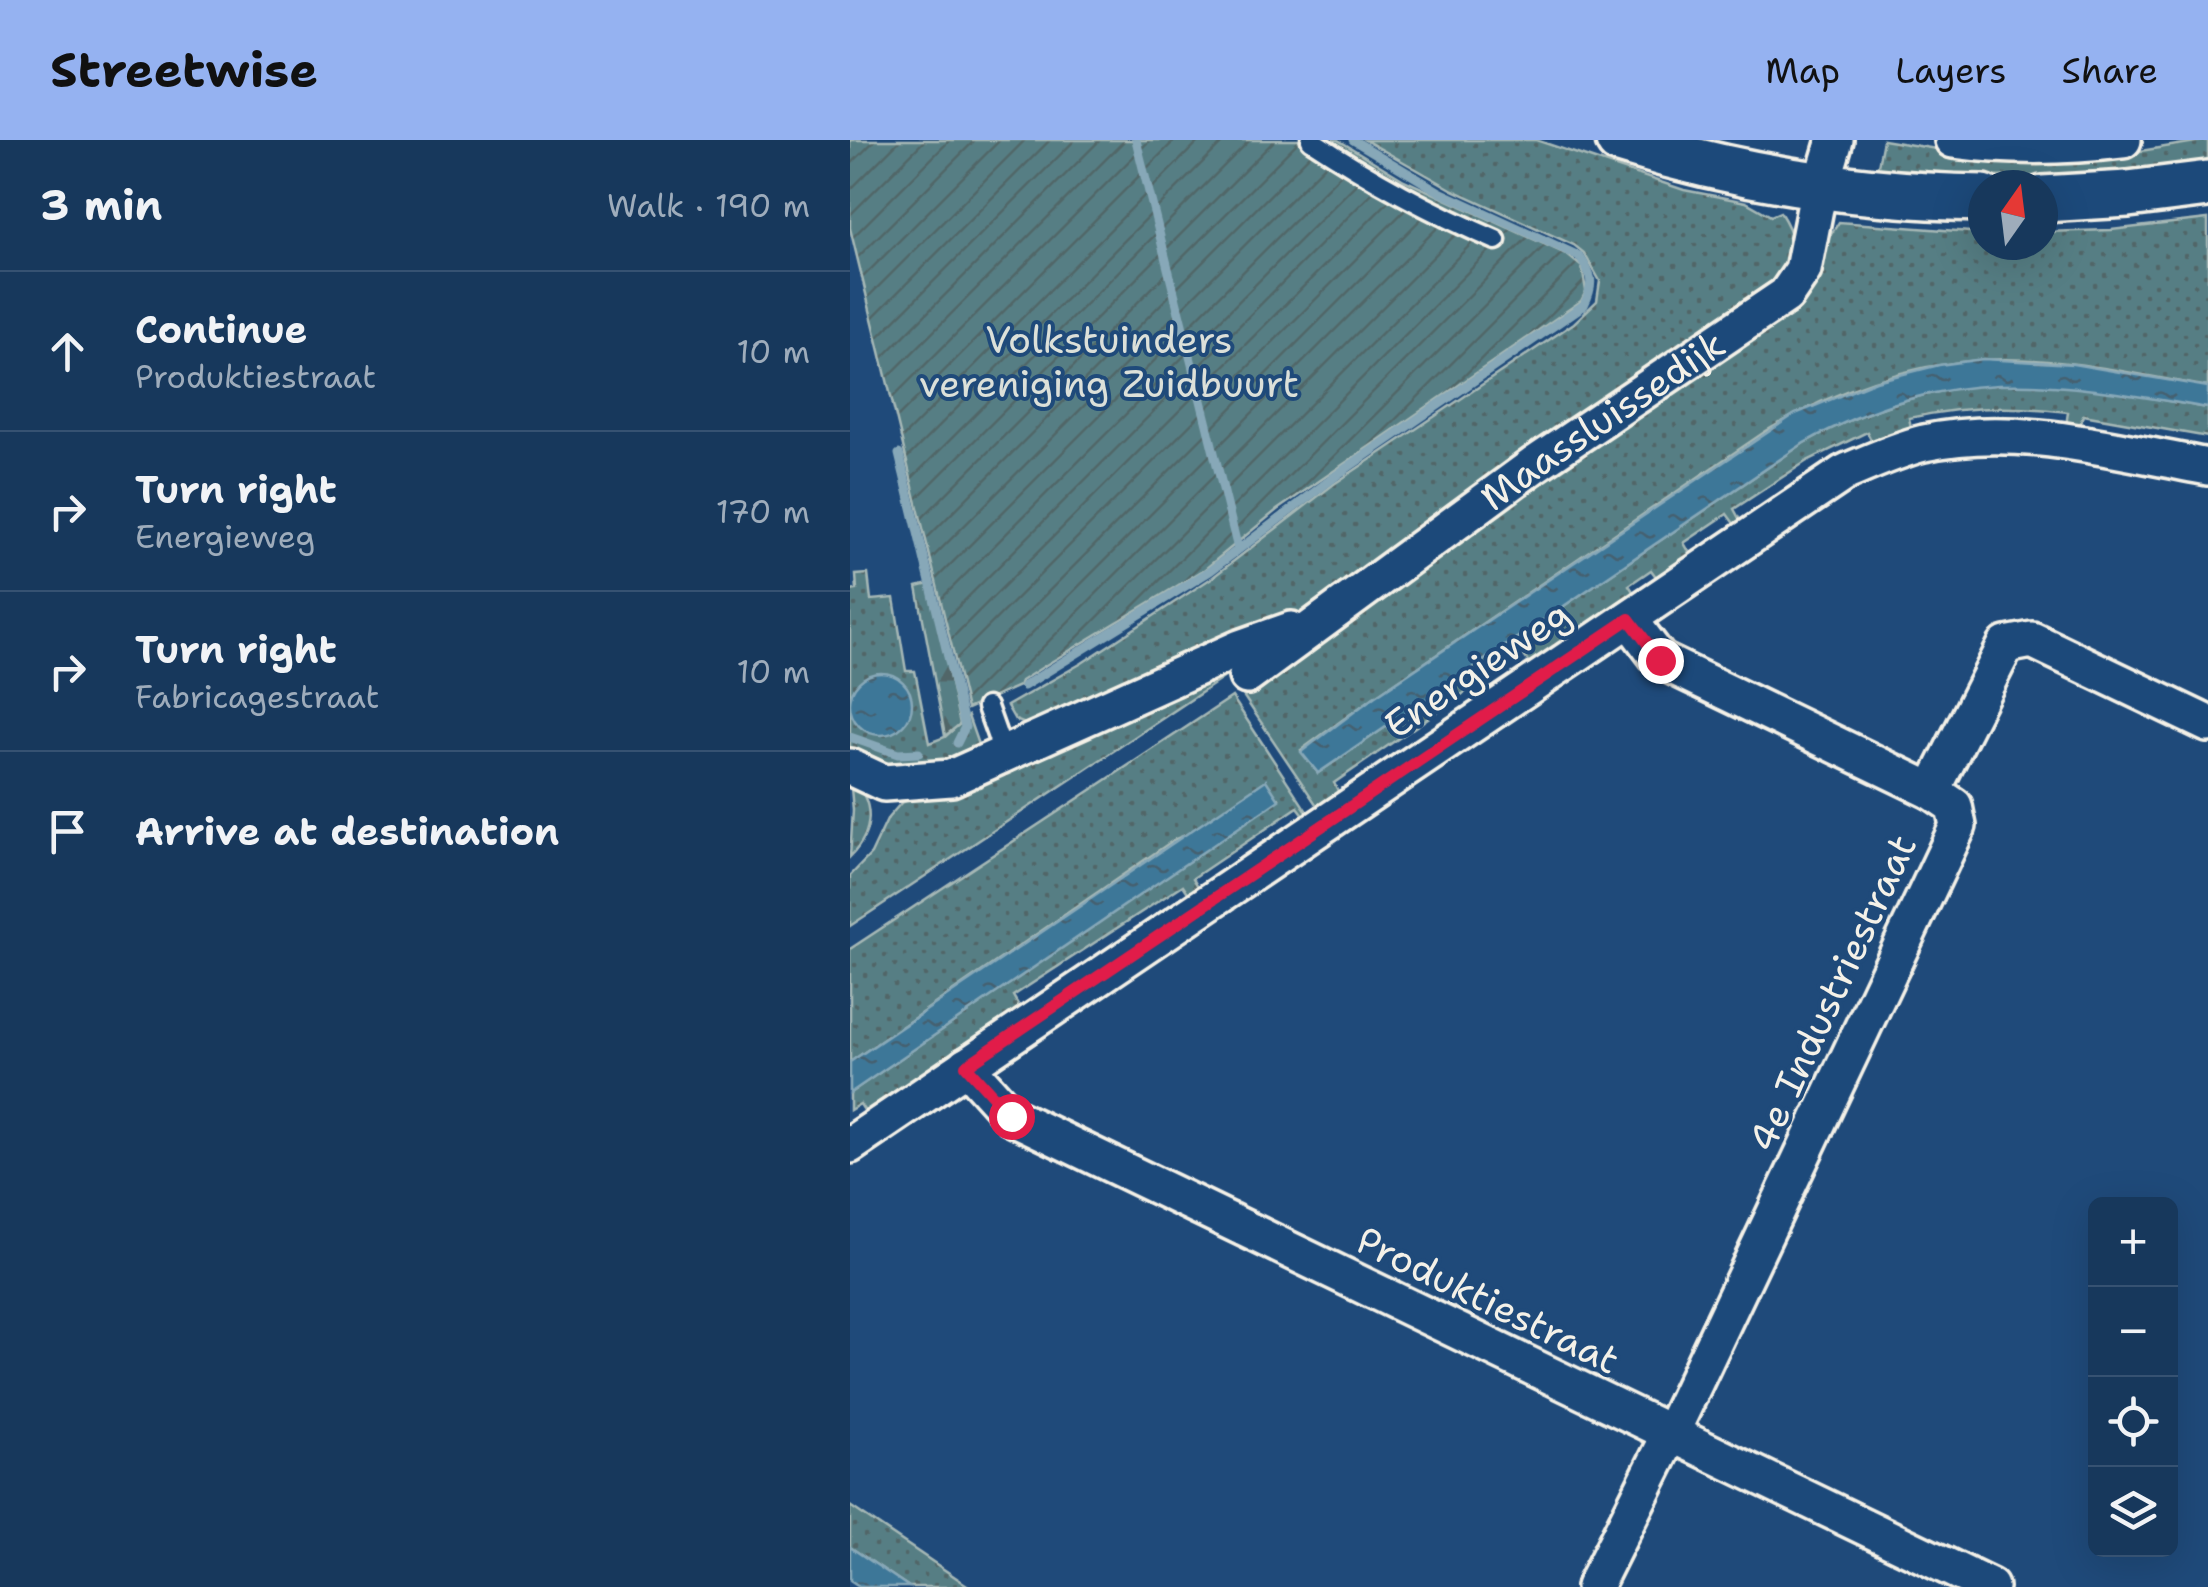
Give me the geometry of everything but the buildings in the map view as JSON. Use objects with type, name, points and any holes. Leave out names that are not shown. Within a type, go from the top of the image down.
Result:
[{"type":"street","points":[[1619,140],[1690,160],[1821,186],[1968,197]]},
{"type":"street","name":"Maassluissedijk","points":[[1247,676],[1534,465],[1786,295],[1803,270],[1835,140]]},
{"type":"street","points":[[1953,140],[2008,148],[2123,140]]},
{"type":"street","points":[[2058,197],[2208,184]]},
{"type":"street","name":"Energieweg","points":[[850,1145],[1844,473],[1926,443],[2030,436],[2208,467]]},
{"type":"street","name":"Maassluissedijk","points":[[850,767],[884,784],[952,778],[1002,752],[1240,648],[1325,618]]},
{"type":"street","points":[[1629,619],[1660,660],[1932,791]]},
{"type":"street","name":"4e Industriestraat","points":[[1594,1587],[1958,826],[1954,806],[1932,791],[2006,644],[2032,640],[2208,724]]},
{"type":"street","name":"Produktiestraat","points":[[966,1066],[1011,1116],[1990,1587]]},
{"type":"lane","points":[[1311,140],[1372,180],[1439,216],[1496,240]]},
{"type":"lane","points":[[987,707],[1002,752]]},
{"type":"green space","name":"Volkstuinders vereniging Zuidbuurt","points":[[850,140],[1338,140],[1404,180],[1566,254],[1582,267],[1586,291],[1581,301],[1277,510],[1205,569],[1046,665],[1019,686],[967,709],[850,228]]},
{"type":"green space","points":[[1365,140],[1536,140],[1684,190],[1746,202],[1771,216],[1780,212],[1792,242],[1786,274],[1311,612],[1033,727],[1015,720],[1007,706],[1082,663],[1213,577],[1334,484],[1574,323],[1597,301],[1600,281],[1584,253],[1574,245],[1453,190]]},
{"type":"green space","points":[[1883,140],[1954,152],[2122,154],[2208,140],[2208,163],[2058,176],[2058,170],[1968,170],[1968,176],[1877,171]]},
{"type":"green space","points":[[2208,219],[2208,387],[2095,367],[2010,359],[1924,368],[1843,393],[1766,431],[1301,750],[1318,773],[1804,443],[1891,405],[1984,385],[2068,385],[2208,408],[2208,437],[2083,415],[2079,429],[2066,426],[2068,412],[2028,408],[1968,409],[1909,418],[1912,432],[1873,444],[1867,432],[1807,461],[1734,509],[1741,522],[1735,525],[1727,514],[1684,543],[1691,555],[1657,578],[1651,570],[1629,585],[1634,593],[1530,664],[1522,653],[1334,783],[1339,793],[1318,807],[1242,694],[1821,270],[1826,242],[1839,222],[1968,232],[1968,260],[2058,260],[2058,232]]},
{"type":"green space","points":[[868,574],[871,600],[894,598],[906,671],[915,671],[929,743],[945,737],[968,716],[981,753],[898,770],[850,755],[850,591],[857,590],[856,575]]},
{"type":"green space","points":[[929,584],[960,724],[945,736],[917,587]]},
{"type":"green space","points":[[1252,659],[850,926],[850,876],[871,854],[888,818],[901,803]]},
{"type":"green space","points":[[1232,697],[1308,813],[1305,816],[1298,807],[1193,878],[1199,888],[1189,894],[1183,885],[1013,996],[1020,1008],[867,1115],[860,1104],[850,1110],[850,1093],[1280,798],[1175,839],[850,1062],[850,949]]},
{"type":"green space","points":[[850,777],[864,797],[869,817],[864,837],[850,857],[853,810]]},
{"type":"green space","points":[[850,1506],[970,1587],[909,1587],[850,1547]]},
{"type":"water","points":[[1983,359],[2073,364],[2208,387],[2208,408],[2099,391],[2002,385],[1955,389],[1857,417],[1804,443],[1318,773],[1301,752],[1374,697],[1795,414],[1876,381]]},
{"type":"water","points":[[881,673],[903,682],[912,704],[903,726],[881,735],[859,726],[850,704],[859,682]]},
{"type":"water","points":[[1266,780],[1279,800],[850,1093],[850,1062]]},
{"type":"water","points":[[850,1547],[909,1587],[859,1587],[850,1581]]},
{"type":"waterway","points":[[1136,140],[1238,549]]},
{"type":"waterway","points":[[1024,686],[1210,571],[1341,472],[1584,305],[1590,279],[1579,256],[1440,192],[1353,140]]},
{"type":"waterway","points":[[899,454],[965,727],[957,743]]},
{"type":"waterway","points":[[850,737],[898,754],[919,753]]},
{"type":"route","points":[[1011,1116],[966,1066],[1629,619],[1660,660]]}]
